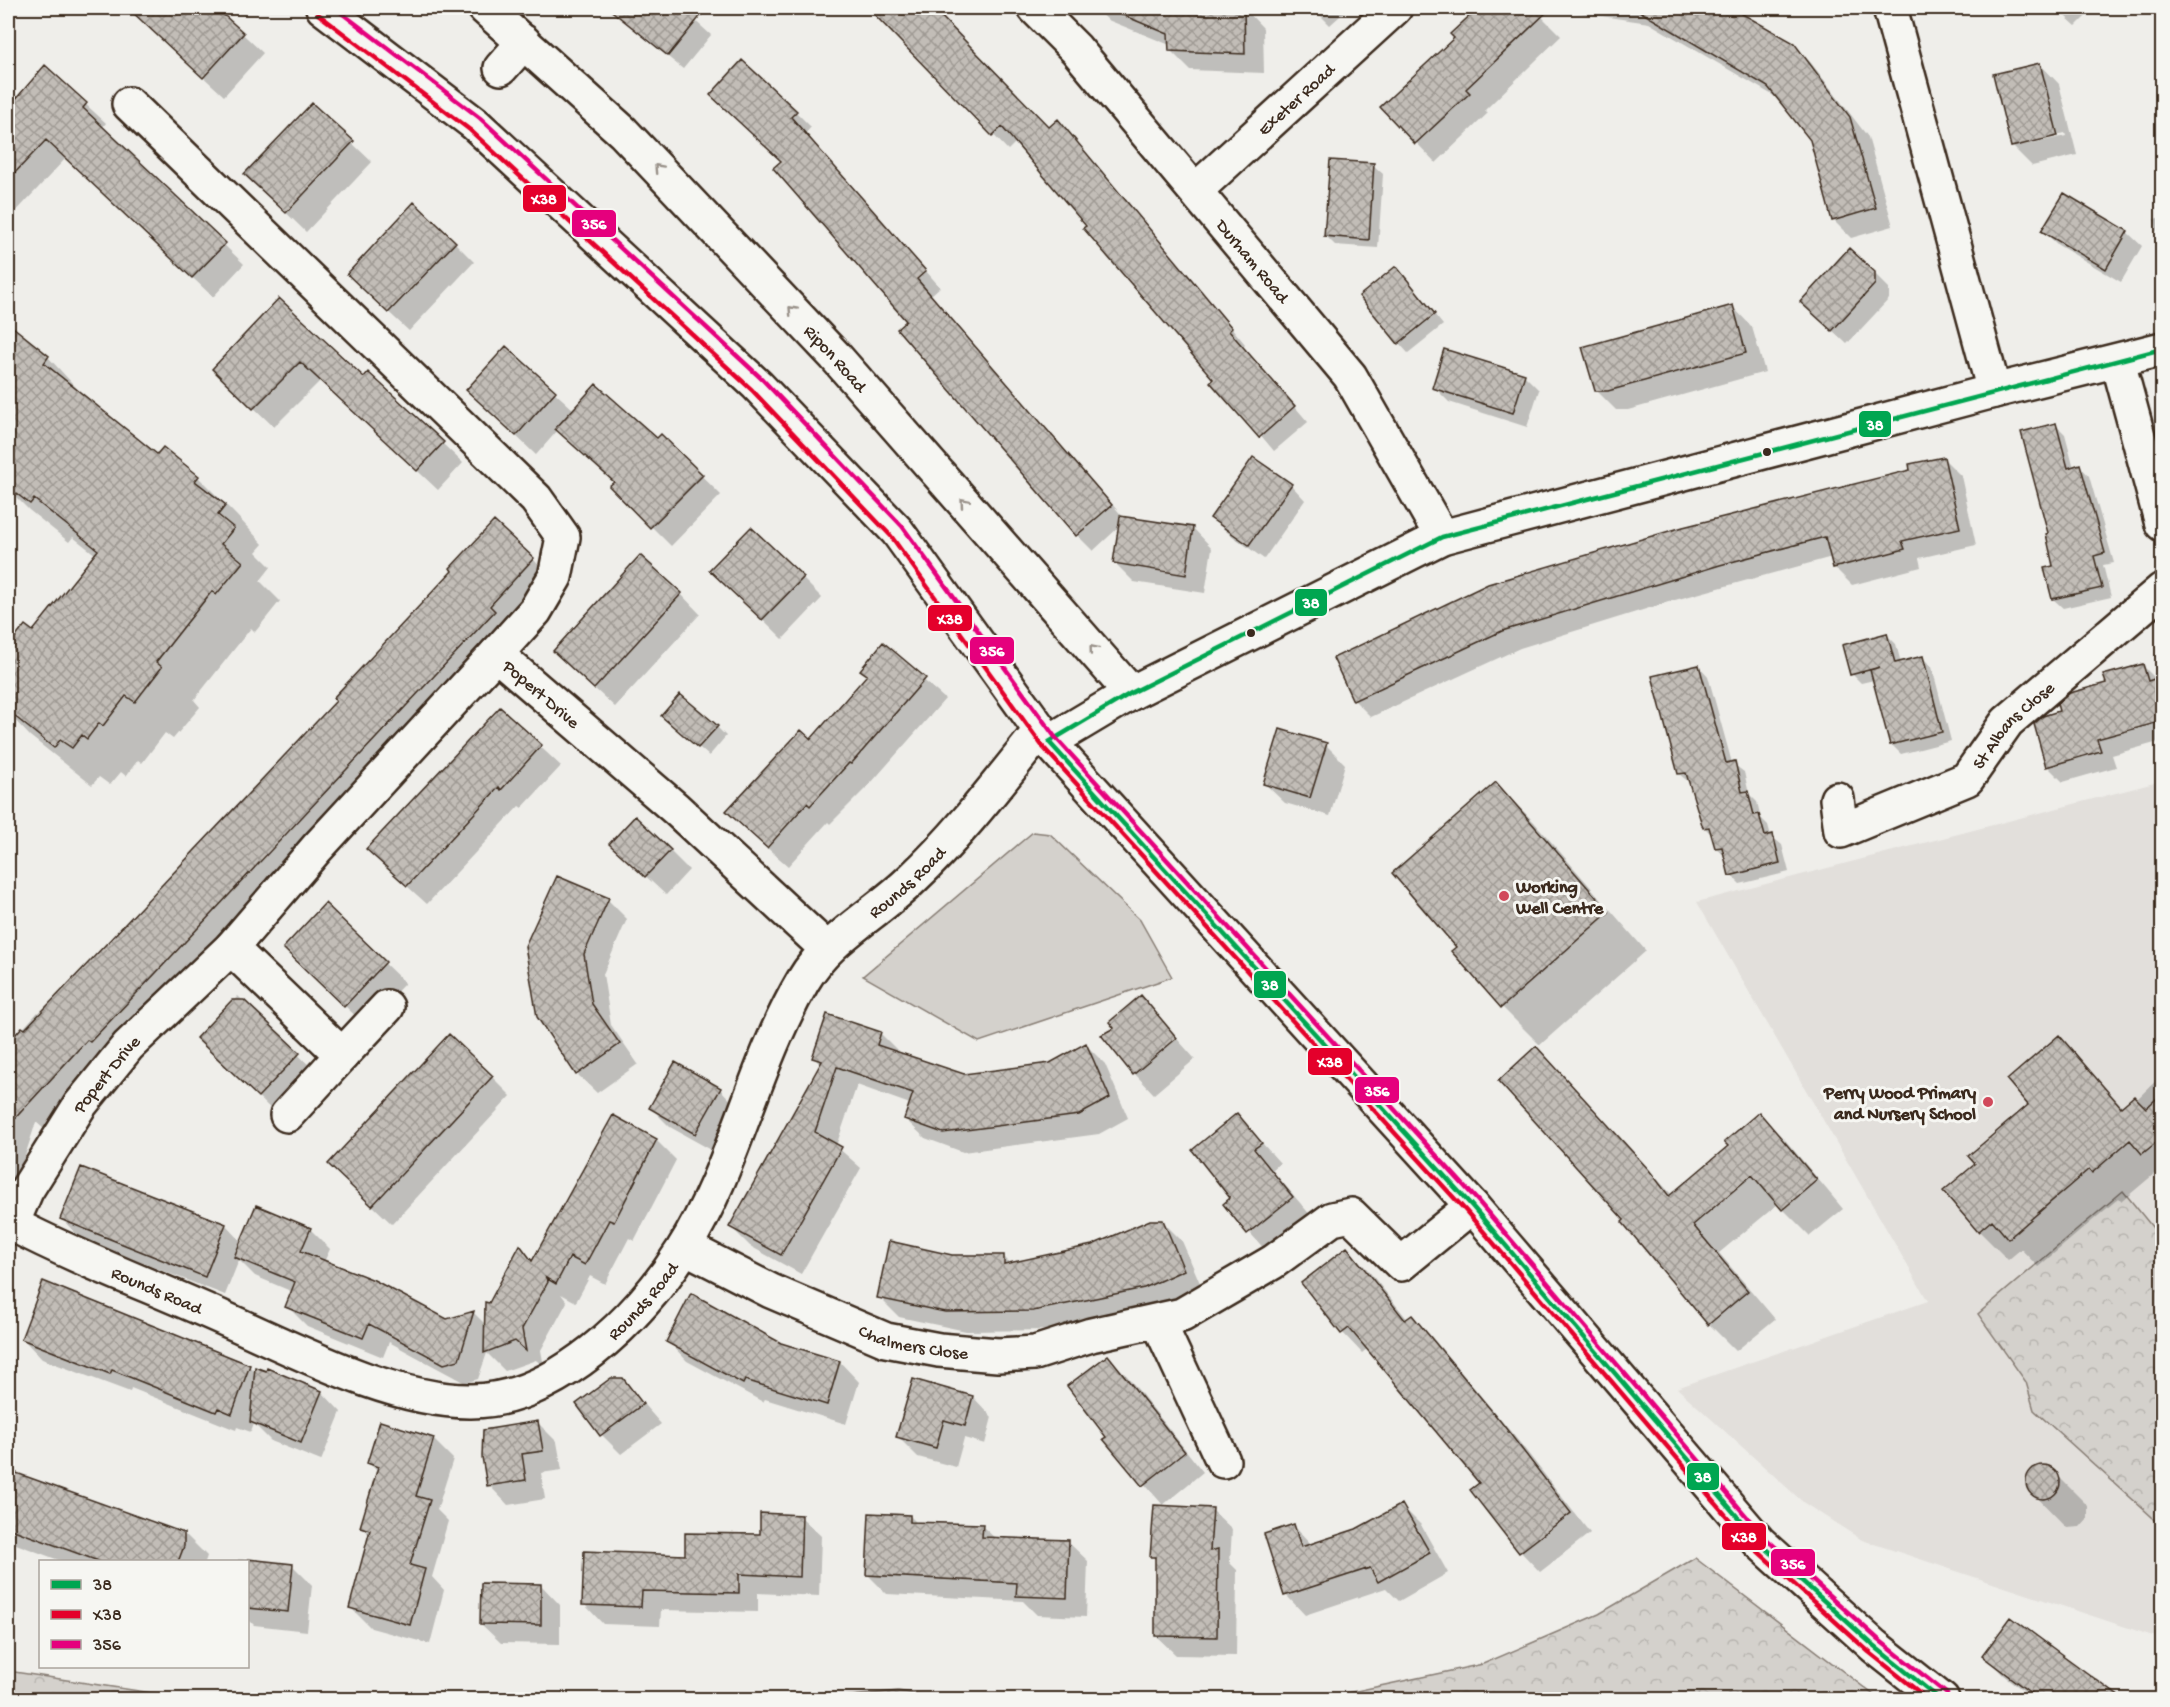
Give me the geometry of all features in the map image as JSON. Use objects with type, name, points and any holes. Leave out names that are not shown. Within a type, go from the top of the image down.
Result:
[{"type":"street","points":[[323,8],[475,124],[757,385],[897,531],[1045,736],[1472,1206],[1759,1542],[1874,1646],[1942,1700]]},
{"type":"street","name":"Ripon Road","points":[[485,8],[623,132],[835,356],[1131,693]]},
{"type":"street","name":"Durham Road","points":[[1035,8],[1076,49],[1350,376],[1442,537]]},
{"type":"street","name":"Exeter Road","points":[[1196,190],[1395,8]]},
{"type":"street","points":[[1890,8],[1994,391]]},
{"type":"street","points":[[501,68],[524,42]]},
{"type":"street","points":[[129,104],[536,499],[563,537],[555,577],[535,611],[496,654]]},
{"type":"street","points":[[1045,736],[1442,537],[1994,391],[2163,349]]},
{"type":"street","points":[[2118,362],[2163,524]]},
{"type":"street","name":"St Albans Close","points":[[1837,800],[1841,831],[1967,779],[2007,722],[2163,590]]},
{"type":"street","name":"Popert Drive","points":[[10,1226],[26,1191],[80,1105],[128,1046],[231,948],[317,848],[496,654],[676,809],[827,949]]},
{"type":"street","name":"Rounds Road","points":[[10,1226],[333,1366],[423,1396],[472,1401],[513,1396],[545,1380],[602,1345],[664,1278],[685,1247],[709,1200],[756,1081],[804,979],[827,949],[890,901],[940,853],[1045,736]]},
{"type":"street","points":[[231,948],[342,1054]]},
{"type":"street","points":[[287,1116],[387,1007]]},
{"type":"street","name":"Chalmers Close","points":[[685,1247],[836,1320],[886,1340],[939,1350],[998,1355],[1035,1353],[1091,1335],[1182,1315],[1232,1288],[1306,1240],[1332,1219],[1352,1215],[1401,1264],[1472,1206]]},
{"type":"street","points":[[1158,1321],[1223,1461]]},
{"type":"shaded area","name":"Perry Wood Primary and Nursery School","points":[[2162,781],[2162,1639],[1862,1540],[1804,1503],[1677,1388],[1928,1301],[1697,902]]},
{"type":"green space","points":[[1033,832],[1050,834],[1140,920],[1172,977],[979,1042],[863,976]]},
{"type":"green space","points":[[2123,1191],[2162,1239],[2162,1526],[2034,1410],[2026,1382],[1978,1314]]},
{"type":"green space","points":[[1695,1558],[1879,1699],[1319,1699],[1483,1664],[1599,1614]]},
{"type":"green space","points":[[8,1671],[171,1696],[174,1699],[8,1699]]},
{"type":"green space","points":[[898,1691],[948,1699],[822,1699]]},
{"type":"building","points":[[128,8],[216,8],[244,33],[203,78]]},
{"type":"building","points":[[608,8],[707,8],[668,56]]},
{"type":"building","points":[[868,8],[933,8],[1049,127],[1058,119],[1232,328],[1229,331],[1295,406],[1259,438],[1210,382],[1213,379],[1083,228],[1086,226],[1002,127],[992,136]]},
{"type":"building","points":[[1106,8],[1244,8],[1245,54],[1169,51],[1168,34]]},
{"type":"building","points":[[1478,8],[1551,8],[1466,89],[1470,93],[1415,144],[1380,107],[1454,38],[1450,34]]},
{"type":"building","points":[[1634,8],[1732,8],[1794,43],[1850,117],[1876,208],[1832,221],[1810,140],[1768,87]]},
{"type":"building","points":[[742,60],[797,111],[791,117],[926,271],[917,279],[1112,505],[1076,536],[897,329],[906,321],[773,168],[781,161],[710,95]]},
{"type":"building","points":[[2040,63],[2058,136],[2011,147],[1993,74]]},
{"type":"building","points":[[45,65],[87,103],[83,108],[226,243],[192,278],[46,140],[8,180],[8,108]]},
{"type":"building","points":[[312,103],[354,141],[286,213],[244,174]]},
{"type":"building","points":[[1330,160],[1374,163],[1369,240],[1324,236]]},
{"type":"building","points":[[2064,193],[2128,231],[2106,269],[2041,231]]},
{"type":"building","points":[[414,202],[456,242],[388,313],[347,274]]},
{"type":"building","points":[[1849,248],[1875,272],[1875,284],[1832,331],[1800,302]]},
{"type":"building","points":[[1396,266],[1435,314],[1398,344],[1359,296]]},
{"type":"building","points":[[279,298],[364,377],[368,372],[444,442],[417,471],[300,362],[253,409],[212,369]]},
{"type":"building","points":[[1733,305],[1746,353],[1608,391],[1595,391],[1582,347]]},
{"type":"building","points":[[8,323],[49,356],[44,363],[157,454],[163,447],[199,476],[195,481],[226,505],[218,515],[234,528],[221,544],[243,562],[216,595],[212,591],[156,662],[162,667],[135,702],[126,696],[103,726],[99,723],[87,739],[82,735],[72,748],[60,740],[54,748],[8,711],[8,647],[25,625],[33,631],[98,550],[34,499],[30,504],[8,487]]},
{"type":"building","points":[[506,346],[556,391],[516,436],[466,390]]},
{"type":"building","points":[[1444,349],[1525,374],[1513,413],[1432,388]]},
{"type":"building","points":[[596,384],[657,438],[661,434],[703,475],[650,528],[609,486],[614,482],[555,429]]},
{"type":"building","points":[[2056,423],[2068,468],[2080,464],[2105,553],[2094,556],[2102,588],[2052,599],[2044,568],[2053,566],[2046,534],[2048,533],[2021,432]]},
{"type":"building","points":[[1253,457],[1292,484],[1249,545],[1210,518]]},
{"type":"building","points":[[1944,457],[1960,528],[1902,541],[1905,549],[1833,568],[1825,537],[1720,565],[1502,631],[1353,701],[1333,658],[1488,584],[1683,527],[1910,470],[1909,464]]},
{"type":"building","points":[[1120,516],[1193,527],[1186,575],[1113,563]]},
{"type":"building","points":[[494,521],[534,558],[490,606],[495,611],[155,974],[90,1042],[87,1040],[8,1126],[8,1043],[22,1027],[25,1029],[336,701],[333,698],[452,571],[450,568]]},
{"type":"building","points":[[751,527],[804,577],[762,620],[709,570]]},
{"type":"building","points":[[640,555],[682,593],[594,689],[553,651]]},
{"type":"building","points":[[1887,633],[1895,663],[1923,656],[1942,732],[1890,745],[1870,670],[1880,667],[1850,675],[1842,645]]},
{"type":"building","points":[[883,642],[926,678],[851,764],[849,763],[810,806],[807,803],[767,848],[726,811],[801,730],[811,739],[867,675],[860,670]]},
{"type":"building","points":[[2143,664],[2148,681],[2163,676],[2163,721],[2097,739],[2101,751],[2046,767],[2034,724],[2043,716],[2059,711],[2057,704],[2070,693],[2106,683],[2103,675]]},
{"type":"building","points":[[1699,665],[1726,763],[1735,761],[1742,792],[1748,791],[1754,815],[1759,814],[1765,836],[1773,834],[1780,863],[1729,876],[1722,847],[1715,848],[1709,827],[1703,828],[1686,773],[1678,774],[1652,676]]},
{"type":"building","points":[[680,694],[718,726],[698,748],[661,716]]},
{"type":"building","points":[[500,707],[542,745],[501,790],[499,787],[407,886],[366,849]]},
{"type":"building","points":[[1280,729],[1327,743],[1310,798],[1263,784]]},
{"type":"building","name":"Working Well Centre","points":[[1496,782],[1609,912],[1501,1008],[1451,951],[1456,947],[1392,873]]},
{"type":"building","points":[[635,816],[671,850],[645,877],[609,844]]},
{"type":"building","points":[[557,876],[609,898],[584,954],[592,1004],[620,1044],[576,1075],[537,1017],[525,946]]},
{"type":"building","points":[[325,903],[386,962],[344,1007],[283,948]]},
{"type":"building","points":[[1141,995],[1177,1038],[1133,1075],[1101,1035],[1114,1028],[1109,1022]]},
{"type":"building","points":[[232,1000],[244,1000],[300,1053],[258,1097],[196,1038]]},
{"type":"building","points":[[827,1014],[881,1032],[877,1045],[964,1074],[1050,1063],[1086,1043],[1110,1098],[1079,1115],[943,1133],[904,1119],[913,1093],[837,1067],[815,1132],[842,1147],[781,1255],[729,1227],[822,1061],[812,1058]]},
{"type":"building","points":[[449,1034],[493,1076],[372,1206],[328,1164]]},
{"type":"building","points":[[2059,1035],[2121,1107],[2134,1096],[2146,1108],[2163,1093],[2163,1137],[2142,1154],[2130,1140],[2092,1173],[2089,1169],[2008,1239],[1992,1220],[1978,1232],[1943,1191],[1975,1164],[1968,1156],[2028,1105],[2007,1080]]},
{"type":"building","points":[[1536,1046],[1649,1170],[1669,1196],[1728,1146],[1724,1142],[1759,1112],[1817,1180],[1782,1210],[1752,1175],[1693,1225],[1748,1291],[1708,1325],[1622,1222],[1624,1220],[1498,1081]]},
{"type":"building","points":[[675,1062],[721,1088],[695,1134],[649,1108]]},
{"type":"building","points":[[1237,1113],[1262,1143],[1254,1149],[1293,1197],[1247,1234],[1223,1204],[1230,1198],[1192,1150]]},
{"type":"building","points":[[613,1115],[657,1139],[614,1222],[609,1220],[585,1265],[570,1257],[556,1284],[546,1278],[548,1282],[522,1329],[526,1351],[515,1341],[484,1353],[485,1302],[489,1303],[520,1245],[532,1261]]},
{"type":"building","points":[[81,1167],[226,1224],[205,1277],[60,1219]]},
{"type":"building","points":[[256,1205],[311,1228],[301,1251],[374,1280],[447,1319],[474,1311],[459,1360],[444,1364],[369,1324],[363,1338],[285,1307],[295,1282],[234,1257]]},
{"type":"building","points":[[1150,1220],[1163,1220],[1184,1270],[1144,1288],[1033,1311],[945,1312],[877,1298],[889,1241],[952,1255],[1004,1255],[1004,1264],[1092,1245]]},
{"type":"building","points":[[1347,1247],[1405,1320],[1412,1315],[1501,1422],[1571,1513],[1519,1553],[1470,1490],[1479,1483],[1349,1328],[1341,1334],[1301,1283]]},
{"type":"building","points":[[43,1281],[250,1365],[232,1414],[218,1408],[216,1412],[112,1370],[110,1374],[21,1339]]},
{"type":"building","points":[[691,1293],[781,1343],[840,1361],[827,1405],[745,1380],[743,1384],[666,1342]]},
{"type":"building","points":[[1108,1355],[1185,1452],[1142,1486],[1103,1439],[1106,1437],[1067,1386]]},
{"type":"building","points":[[255,1367],[266,1371],[267,1368],[322,1391],[301,1443],[250,1422]]},
{"type":"building","points":[[611,1378],[623,1378],[643,1404],[600,1436],[576,1404]]},
{"type":"building","points":[[913,1379],[973,1396],[965,1426],[944,1420],[936,1448],[896,1437]]},
{"type":"building","points":[[380,1421],[434,1438],[416,1496],[430,1500],[410,1565],[425,1569],[410,1625],[349,1608],[370,1530],[360,1527],[378,1467],[367,1463]]},
{"type":"building","points":[[538,1421],[543,1451],[522,1454],[526,1480],[487,1486],[482,1457],[483,1430]]},
{"type":"building","points":[[2043,1465],[2055,1470],[2060,1482],[2055,1494],[2043,1499],[2031,1494],[2026,1482],[2031,1470]]},
{"type":"building","points":[[8,1470],[184,1533],[184,1546],[179,1560],[96,1560],[8,1528]]},
{"type":"building","points":[[1402,1504],[1430,1553],[1378,1582],[1370,1568],[1284,1596],[1264,1534],[1294,1524],[1301,1547],[1356,1529]]},
{"type":"building","points":[[1154,1505],[1213,1508],[1210,1551],[1218,1549],[1217,1637],[1155,1636],[1155,1557],[1150,1557]]},
{"type":"building","points":[[760,1513],[802,1515],[800,1577],[739,1574],[739,1593],[642,1591],[641,1607],[582,1605],[584,1551],[685,1555],[685,1533],[760,1534]]},
{"type":"building","points":[[869,1513],[910,1515],[910,1522],[983,1524],[982,1537],[1069,1540],[1067,1598],[1016,1596],[1017,1583],[866,1575]]},
{"type":"building","points":[[248,1560],[293,1564],[288,1612],[249,1608]]},
{"type":"building","points":[[481,1583],[541,1584],[541,1625],[480,1624]]},
{"type":"building","points":[[2011,1617],[2124,1700],[2040,1700],[1982,1656]]},
{"type":"transit line","name":"356","points":[[335,8],[480,118],[762,379],[902,526],[1055,737],[1478,1201],[1764,1537],[1879,1640],[1947,1694]]},
{"type":"transit line","name":"X38","points":[[318,14],[470,130],[752,390],[891,536],[1043,747],[1466,1211],[1753,1547],[1869,1652],[1929,1700]]},
{"type":"transit line","name":"38","points":[[1049,742],[1131,693],[1442,537],[2162,349]]},
{"type":"transit line","name":"38","points":[[1049,742],[1472,1206],[1759,1542],[1874,1646],[1941,1700]]},
{"type":"place","name":"Working Well Centre","points":[[1504,896]]},
{"type":"place","name":"Perry Wood Primary and Nursery School","points":[[1988,1102]]}]
